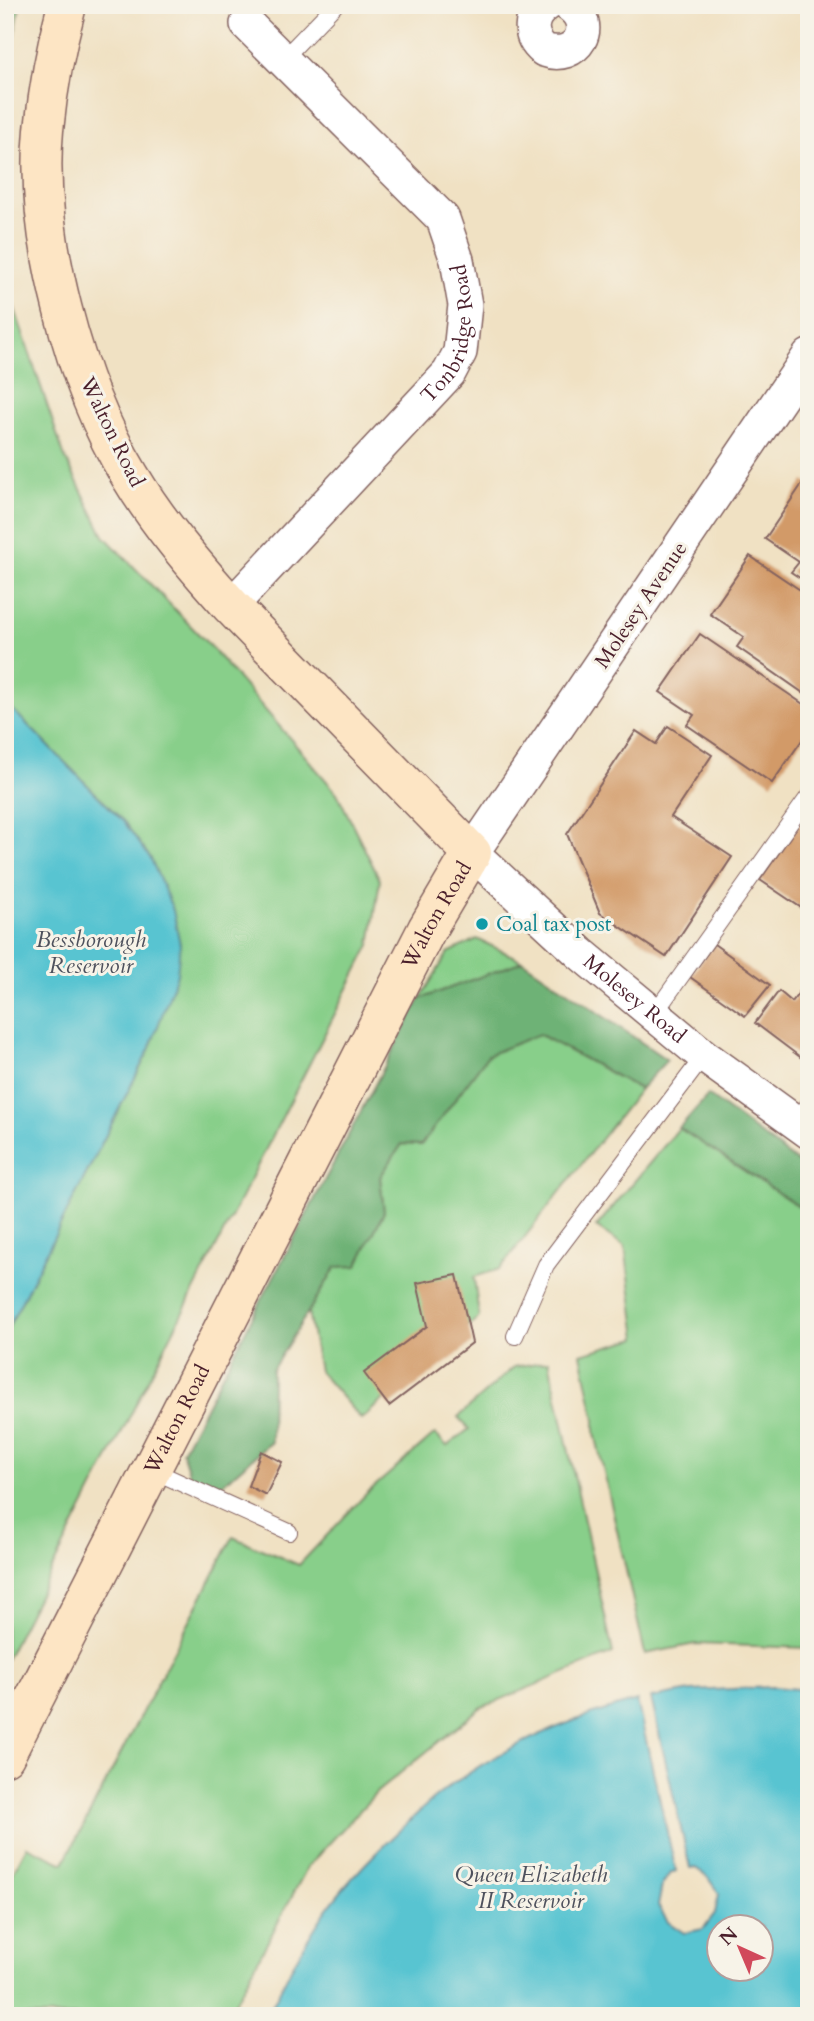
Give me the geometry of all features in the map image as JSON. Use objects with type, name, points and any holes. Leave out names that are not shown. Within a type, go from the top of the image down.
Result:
[{"type":"main road","name":"Walton Road","points":[[5,1756],[428,929],[472,853],[231,606],[174,541],[129,475],[94,402],[75,353],[60,298],[49,248],[44,192],[43,132],[50,82],[67,5]]},
{"type":"street","points":[[546,5],[537,11],[533,19],[533,37],[544,50],[561,53],[572,48],[582,34],[581,19],[577,11],[569,5]]},
{"type":"street","name":"Tonbridge Road","points":[[231,606],[449,373],[460,352],[465,304],[457,260],[443,219],[247,24]]},
{"type":"street","name":"Molesey Avenue","points":[[472,853],[809,356]]},
{"type":"street","name":"Molesey Road","points":[[472,853],[580,953],[705,1056],[805,1119]]},
{"type":"lane","points":[[283,59],[335,5]]},
{"type":"lane","points":[[654,1014],[809,796]]},
{"type":"lane","points":[[515,1336],[546,1265],[705,1056]]},
{"type":"lane","points":[[152,1471],[289,1532]]},
{"type":"green space","points":[[5,5],[20,5],[10,65],[5,138]]},
{"type":"green space","points":[[5,280],[64,455],[104,536],[210,646],[337,793],[380,880],[370,945],[5,1661],[5,1334],[149,1050],[151,859],[124,822],[5,702]]},
{"type":"green space","points":[[477,939],[523,961],[420,999],[448,953]]},
{"type":"green space","points":[[523,961],[667,1060],[640,1089],[539,1034],[488,1055],[421,1145],[402,1144],[380,1177],[384,1212],[357,1266],[336,1267],[272,1370],[271,1442],[219,1487],[190,1476],[182,1451],[420,999]]},
{"type":"green space","points":[[538,1034],[640,1089],[500,1269],[474,1277],[479,1317],[361,1419],[319,1371],[308,1312],[336,1267],[384,1212],[380,1177],[402,1144],[421,1145],[488,1055]]},
{"type":"green space","points":[[708,1095],[809,1171],[809,1213],[679,1128]]},
{"type":"green space","points":[[679,1128],[809,1213],[809,1648],[695,1644],[645,1654],[595,1433],[595,1420],[581,1354],[637,1338],[625,1246],[596,1227]]},
{"type":"green space","points":[[549,1361],[613,1653],[480,1708],[377,1792],[308,1866],[228,2016],[5,2016],[5,1887],[27,1846],[64,1863],[233,1537],[299,1565],[367,1493],[435,1434],[447,1446],[469,1429],[458,1417],[514,1367]]},
{"type":"water","name":"Bessborough Reservoir","points":[[5,702],[124,822],[151,859],[173,910],[180,944],[177,975],[149,1050],[5,1334]]},
{"type":"water","name":"Queen Elizabeth II Reservoir","points":[[772,1687],[809,1690],[809,2016],[267,2016],[301,1951],[332,1903],[368,1861],[432,1800],[507,1750],[584,1717],[637,1701],[676,1871],[670,1873],[662,1885],[658,1906],[668,1922],[684,1933],[703,1929],[706,1925],[706,1982],[776,1982],[776,1912],[715,1912],[719,1894],[706,1875],[696,1868],[690,1868],[651,1698],[691,1691]]},
{"type":"building","points":[[804,481],[809,484],[809,584],[791,572],[799,562],[765,539]]},
{"type":"building","points":[[750,556],[809,596],[809,697],[737,647],[744,637],[710,614]]},
{"type":"building","points":[[700,634],[809,708],[809,730],[772,783],[687,725],[694,715],[660,692]]},
{"type":"building","points":[[668,726],[712,755],[671,817],[732,857],[666,957],[600,913],[567,834],[636,731],[656,744]]},
{"type":"building","points":[[809,810],[809,913],[760,880]]},
{"type":"building","points":[[714,944],[770,985],[745,1016],[690,977]]},
{"type":"building","points":[[779,991],[792,1002],[800,991],[809,998],[804,1010],[809,1013],[809,1054],[804,1060],[755,1023]]},
{"type":"building","points":[[457,1275],[472,1343],[389,1406],[364,1373],[427,1326],[417,1283]]},
{"type":"building","points":[[261,1451],[282,1462],[266,1495],[248,1486]]},
{"type":"place","name":"Coal tax post","points":[[482,924]]}]
